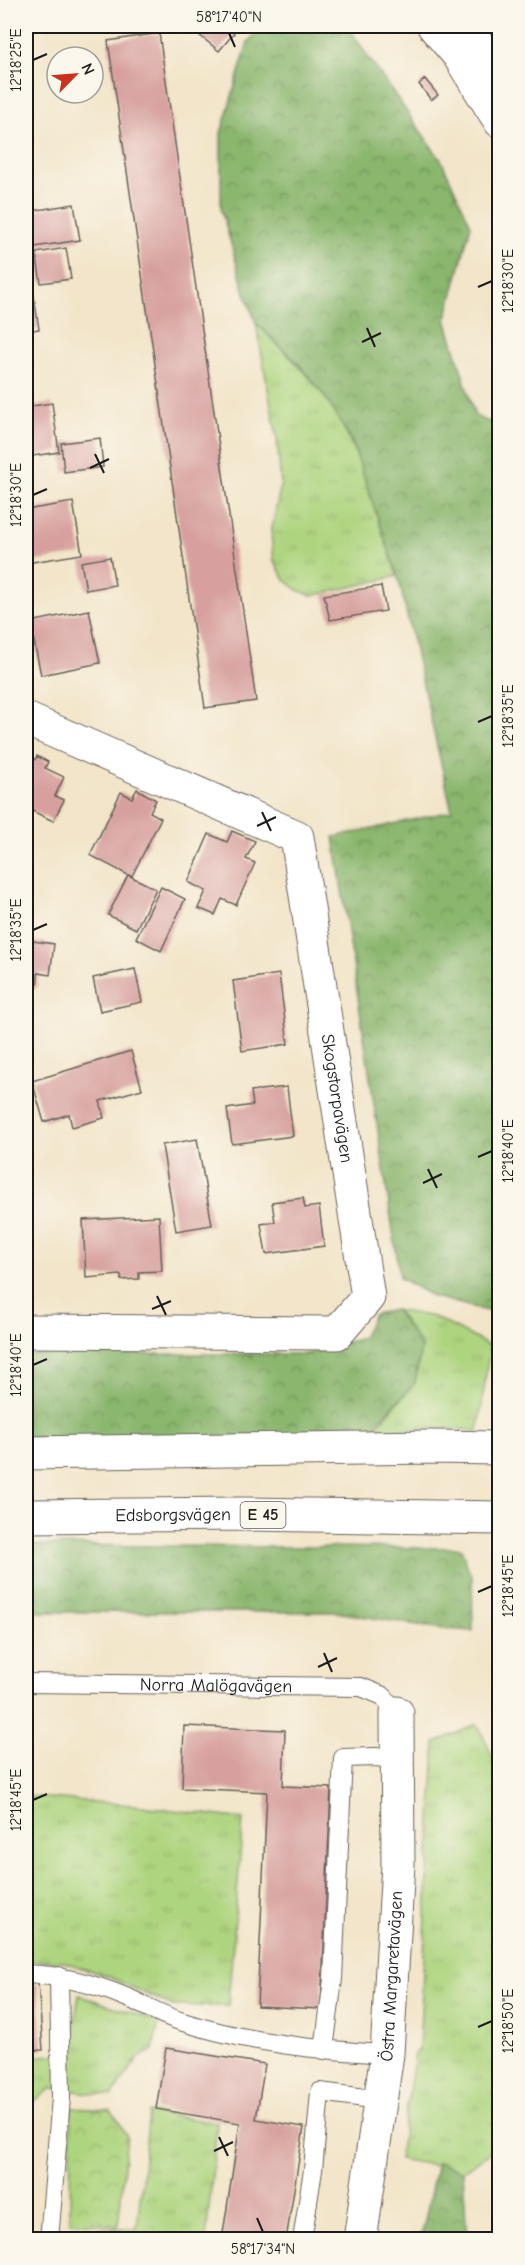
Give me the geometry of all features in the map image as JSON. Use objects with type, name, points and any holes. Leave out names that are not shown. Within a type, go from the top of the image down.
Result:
[{"type":"main road","points":[[434,26],[458,54],[500,121]]},
{"type":"main road","points":[[464,26],[500,74]]},
{"type":"main road","name":"Skogstorpavägen","points":[[26,719],[297,837],[368,1297],[337,1334],[26,1331]]},
{"type":"main road","points":[[26,1453],[500,1448]]},
{"type":"main road","name":"Edsborgsvägen","points":[[26,1516],[242,1514],[500,1518]]},
{"type":"main road","name":"Östra Margaretavägen","points":[[360,2240],[387,2054],[398,1864],[397,1713]]},
{"type":"lane","name":"Norra Malögavägen","points":[[26,1683],[362,1688],[383,1696],[397,1713]]},
{"type":"lane","points":[[324,2050],[333,1979],[343,1758],[397,1759]]},
{"type":"lane","points":[[26,1974],[59,1976],[118,1994],[161,2014],[220,2033],[324,2050],[387,2054]]},
{"type":"lane","points":[[49,2240],[61,2098],[59,1976]]},
{"type":"lane","points":[[302,2240],[313,2170],[320,2092],[380,2100]]},
{"type":"green space","points":[[262,26],[348,26],[441,160],[471,225],[446,319],[475,416],[499,426],[499,1314],[434,1297],[400,1278],[334,837],[452,811],[399,581],[351,439],[325,397],[297,362],[256,323],[221,209],[221,133],[248,42]]},
{"type":"green space","points":[[256,323],[309,377],[338,417],[359,461],[398,576],[312,596],[298,590],[285,580],[274,561],[271,533],[281,484],[277,438]]},
{"type":"green space","points":[[395,1310],[421,1346],[415,1383],[370,1430],[241,1440],[26,1439],[26,1354],[306,1354],[362,1338],[374,1314]]},
{"type":"green space","points":[[396,1310],[434,1317],[490,1346],[478,1431],[431,1427],[371,1433],[415,1383],[421,1346]]},
{"type":"green space","points":[[26,1545],[461,1548],[472,1579],[473,1631],[443,1629],[336,1612],[26,1612]]},
{"type":"green space","points":[[477,1724],[500,1772],[499,2147],[463,2171],[399,2159],[415,2052],[419,2051],[435,1743]]},
{"type":"green space","points":[[26,1796],[142,1806],[243,1819],[228,2006],[173,2006],[109,1977],[61,1961],[26,1961]]},
{"type":"green space","points":[[79,1995],[159,2022],[153,2050],[138,2058],[112,2096],[52,2088],[26,2107],[26,2057],[69,2054]]},
{"type":"green space","points":[[71,2108],[111,2110],[127,2135],[118,2226],[70,2222]]},
{"type":"green space","points":[[149,2112],[217,2123],[206,2239],[67,2239],[72,2229],[137,2228]]},
{"type":"green space","points":[[437,2162],[463,2171],[467,2239],[421,2239]]},
{"type":"building","points":[[188,26],[225,26],[234,33],[219,51]]},
{"type":"building","points":[[159,33],[256,701],[205,708],[108,41]]},
{"type":"building","points":[[425,79],[438,95],[431,100],[419,84]]},
{"type":"building","points":[[26,164],[32,194],[26,196]]},
{"type":"building","points":[[74,204],[80,240],[28,248],[26,212]]},
{"type":"building","points":[[66,248],[71,279],[41,283],[36,253]]},
{"type":"building","points":[[31,277],[39,329],[26,331],[26,278]]},
{"type":"building","points":[[52,403],[59,452],[26,457],[26,407]]},
{"type":"building","points":[[100,438],[103,467],[64,472],[61,443]]},
{"type":"building","points":[[73,502],[82,554],[26,563],[26,510]]},
{"type":"building","points":[[110,557],[115,585],[86,590],[81,562]]},
{"type":"building","points":[[381,586],[386,611],[330,620],[324,595]]},
{"type":"building","points":[[89,610],[100,663],[41,675],[30,622]]},
{"type":"building","points":[[37,756],[48,762],[45,768],[64,777],[55,796],[64,800],[53,821],[26,808],[26,760],[33,763]]},
{"type":"building","points":[[137,789],[156,800],[150,812],[161,818],[132,876],[90,855],[121,792],[132,798]]},
{"type":"building","points":[[232,831],[255,841],[246,859],[255,863],[236,905],[222,899],[215,915],[198,908],[206,891],[188,882],[209,834],[227,842]]},
{"type":"building","points":[[128,875],[156,889],[136,929],[108,915]]},
{"type":"building","points":[[161,887],[185,899],[161,951],[136,938]]},
{"type":"building","points":[[26,940],[54,944],[50,975],[38,973],[37,988],[26,987]]},
{"type":"building","points":[[135,969],[142,1002],[100,1011],[93,978]]},
{"type":"building","points":[[279,974],[288,1044],[242,1051],[233,981]]},
{"type":"building","points":[[131,1051],[142,1089],[100,1101],[104,1118],[72,1127],[69,1114],[44,1122],[32,1081]]},
{"type":"building","points":[[287,1087],[293,1136],[232,1144],[227,1109],[253,1105],[251,1091]]},
{"type":"building","points":[[197,1139],[212,1225],[176,1231],[162,1145]]},
{"type":"building","points":[[303,1198],[305,1208],[319,1206],[324,1246],[266,1254],[261,1224],[275,1222],[272,1202]]},
{"type":"building","points":[[159,1216],[162,1271],[139,1272],[139,1279],[121,1280],[121,1275],[86,1278],[83,1220]]},
{"type":"building","points":[[26,1227],[28,1227],[29,1272],[26,1272]]},
{"type":"building","points":[[184,1726],[285,1730],[283,1786],[331,1788],[321,2009],[257,2006],[267,1792],[182,1788]]},
{"type":"building","points":[[38,1983],[43,2050],[26,2051],[26,1984]]},
{"type":"building","points":[[166,2048],[265,2064],[256,2119],[304,2127],[286,2240],[222,2240],[240,2123],[156,2109]]}]
